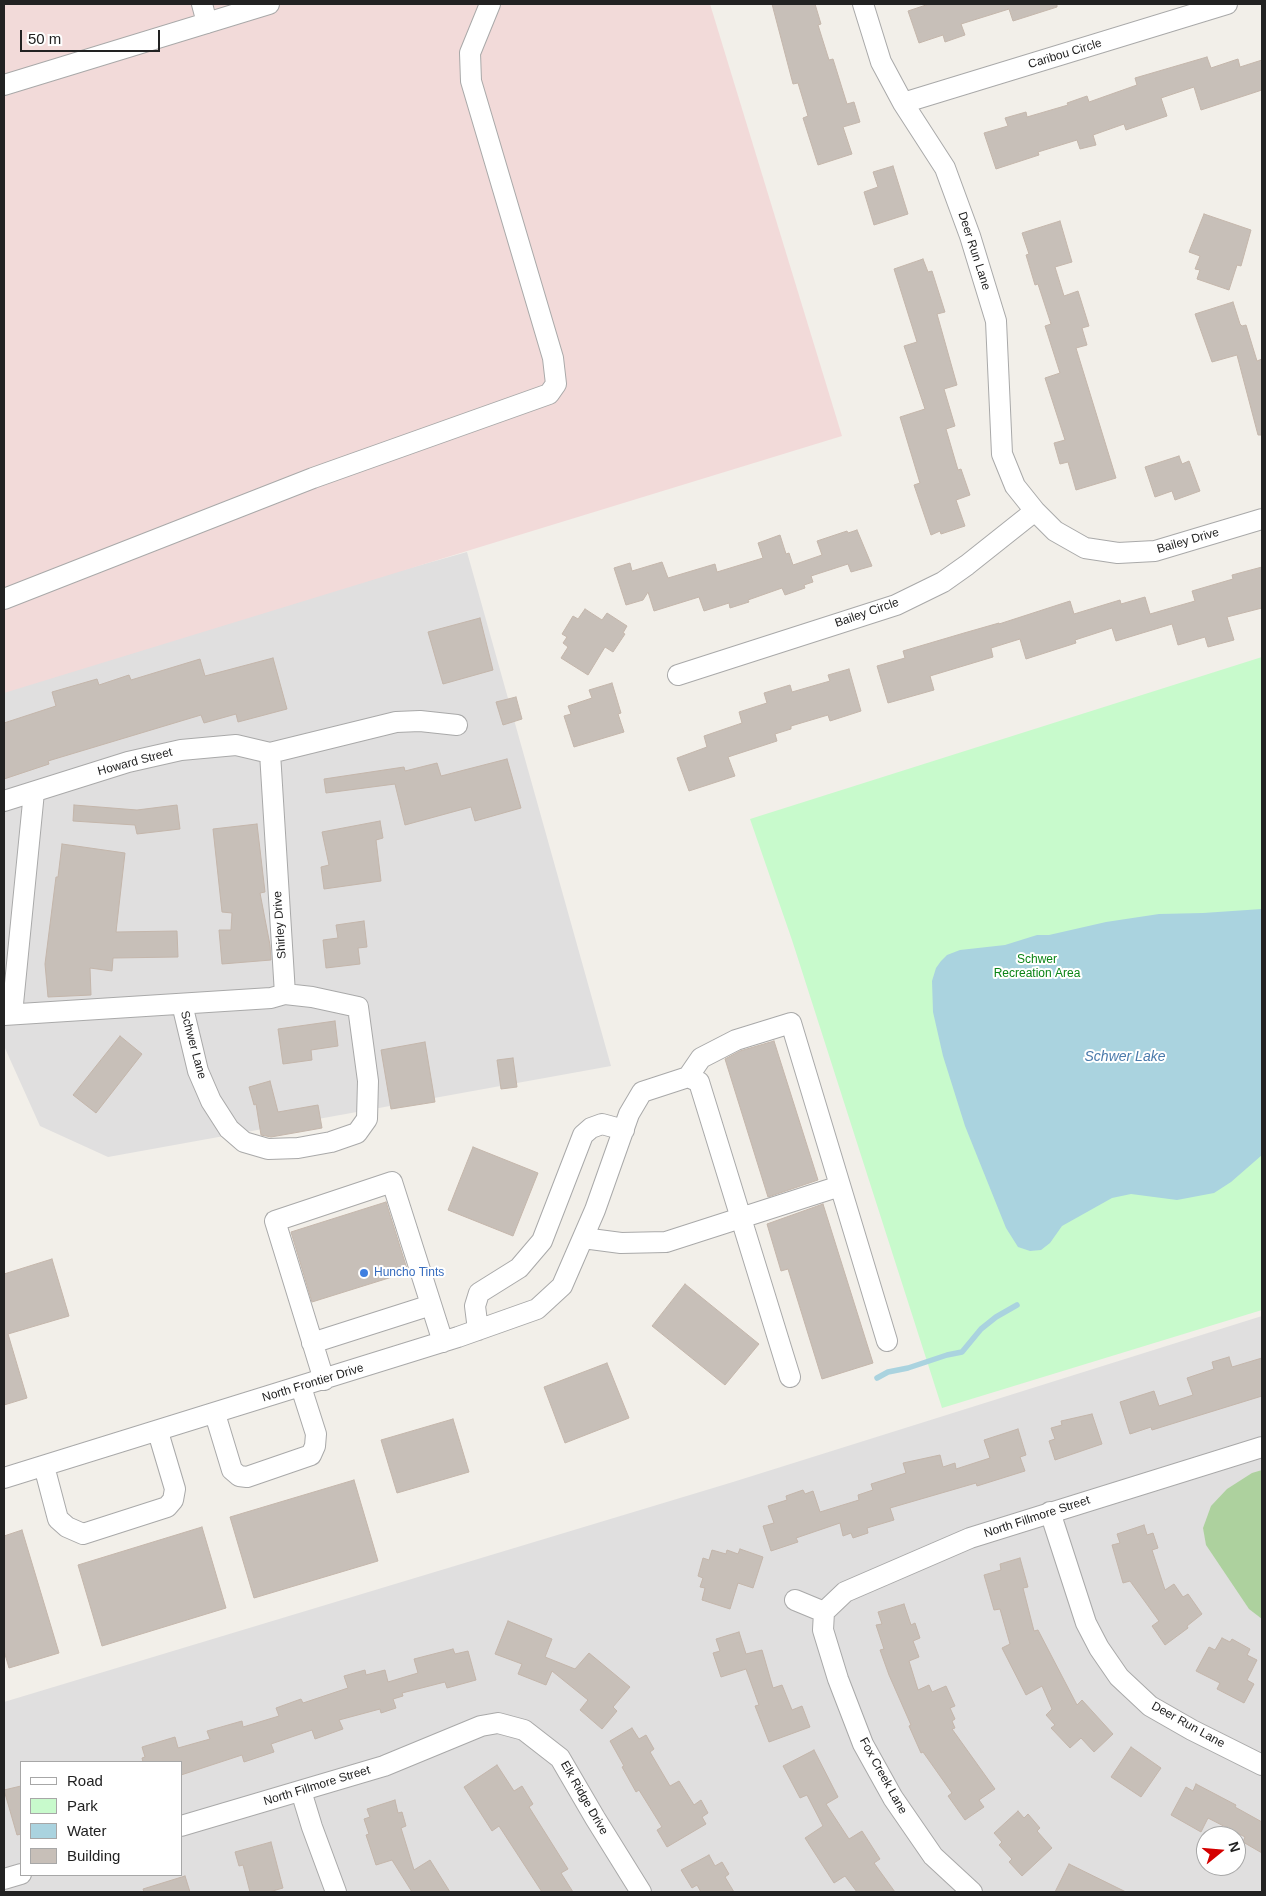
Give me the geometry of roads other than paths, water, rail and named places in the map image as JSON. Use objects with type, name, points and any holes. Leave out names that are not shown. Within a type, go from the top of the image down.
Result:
[{"type":"street","points":[[4,85],[204,13],[269,4]]},
{"type":"street","points":[[4,599],[313,478],[549,394],[556,384],[553,358],[471,81],[470,53],[490,4]]},
{"type":"street","name":"Deer Run Lane","points":[[863,4],[881,62],[903,104],[945,168],[970,236],[996,321],[1002,454],[1015,486],[1035,511]]},
{"type":"street","name":"Caribou Circle","points":[[903,104],[1227,4]]},
{"type":"street","name":"Bailey Drive","points":[[1035,511],[1055,531],[1085,548],[1118,554],[1154,551],[1262,519]]},
{"type":"street","name":"Bailey Circle","points":[[678,674],[896,605],[943,582],[1035,511]]},
{"type":"street","name":"Howard Street","points":[[34,792],[128,762],[181,750],[236,745],[270,753],[396,722],[420,721],[457,725]]},
{"type":"street","name":"Shirley Drive","points":[[270,753],[285,994]]},
{"type":"street","points":[[4,800],[34,792],[8,1015]]},
{"type":"street","points":[[182,1004],[271,998],[285,994]]},
{"type":"street","name":"Schwer Lane","points":[[8,1015],[182,1004],[198,1071],[211,1101],[229,1129],[244,1142],[268,1149],[298,1148],[331,1142],[357,1133],[367,1119],[368,1090],[358,1007],[312,997],[285,994]]},
{"type":"street","points":[[790,1377],[699,1082],[688,1077],[701,1058],[736,1040],[791,1023],[887,1341]]},
{"type":"street","name":"North Frontier Drive","points":[[4,1478],[324,1380],[443,1342],[537,1308],[562,1286],[595,1210],[629,1114],[642,1092],[688,1077]]},
{"type":"street","points":[[478,1330],[475,1306],[479,1293],[519,1268],[542,1241],[583,1135],[590,1128],[602,1124],[624,1130]]},
{"type":"street","points":[[324,1380],[275,1221],[392,1182],[443,1342]]},
{"type":"street","points":[[583,1238],[621,1243],[666,1242],[840,1186]]},
{"type":"street","points":[[312,1343],[431,1305]]},
{"type":"street","points":[[215,1414],[232,1470],[239,1476],[247,1477],[311,1455],[315,1446],[316,1434],[301,1387]]},
{"type":"street","points":[[44,1466],[58,1519],[67,1527],[84,1534],[167,1507],[173,1500],[174,1489],[158,1432]]},
{"type":"street","name":"North Fillmore Street","points":[[824,1612],[845,1592],[970,1538],[1262,1447]]},
{"type":"street","name":"Deer Run Lane","points":[[1050,1512],[1086,1623],[1099,1648],[1119,1677],[1150,1706],[1192,1730],[1262,1765]]},
{"type":"street","points":[[795,1600],[824,1612]]},
{"type":"street","name":"Fox Creek Lane","points":[[824,1612],[823,1630],[838,1679],[863,1744],[893,1798],[933,1856],[972,1892]]},
{"type":"street","name":"Elk Ridge Drive","points":[[450,1739],[481,1726],[498,1723],[524,1730],[540,1741],[560,1758],[641,1892]]},
{"type":"street","name":"North Fillmore Street","points":[[182,1826],[384,1766],[450,1739]]},
{"type":"street","points":[[301,1791],[336,1892]]},
{"type":"street","points":[[4,1879],[20,1874]]},
{"type":"water","name":"Schwer Lake","points":[[1262,909],[1262,1155],[1231,1182],[1214,1193],[1177,1200],[1131,1194],[1112,1198],[1062,1226],[1050,1243],[1041,1250],[1030,1251],[1018,1247],[1006,1228],[965,1126],[943,1056],[933,1012],[932,981],[936,968],[941,961],[947,955],[960,950],[1005,945],[1037,935],[1049,935],[1106,922],[1159,914]]},
{"type":"waterway","points":[[877,1378],[888,1372],[962,1352],[981,1329],[996,1317],[1017,1305]]},
{"type":"place","name":"Huncho Tints","points":[[364,1273]]},
{"type":"park label","name":"Schwer Recreation Area","points":[[1037,967]]}]
